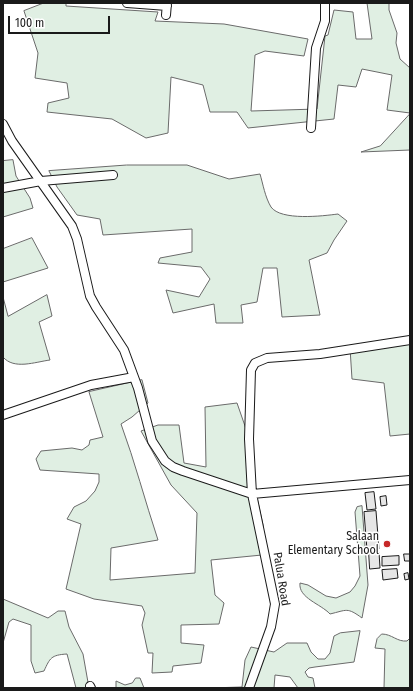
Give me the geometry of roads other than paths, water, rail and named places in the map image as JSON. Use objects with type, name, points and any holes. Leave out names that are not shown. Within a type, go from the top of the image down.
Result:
[{"type":"street","points":[[127,3],[167,5],[166,15]]},
{"type":"street","points":[[311,128],[316,48],[325,21],[324,3]]},
{"type":"street","points":[[3,124],[72,226],[77,239],[90,296],[124,350],[134,377],[152,441],[165,461],[173,467],[183,471],[252,494],[410,480]]},
{"type":"street","points":[[3,188],[41,181],[113,175]]},
{"type":"street","name":"Palua Road","points":[[249,688],[271,627],[275,604],[252,494],[249,408],[250,377],[255,363],[267,358],[320,354],[410,340]]},
{"type":"street","points":[[3,415],[91,385],[134,377]]},
{"type":"place","name":"Salaan Elementary School","points":[[387,544]]}]
